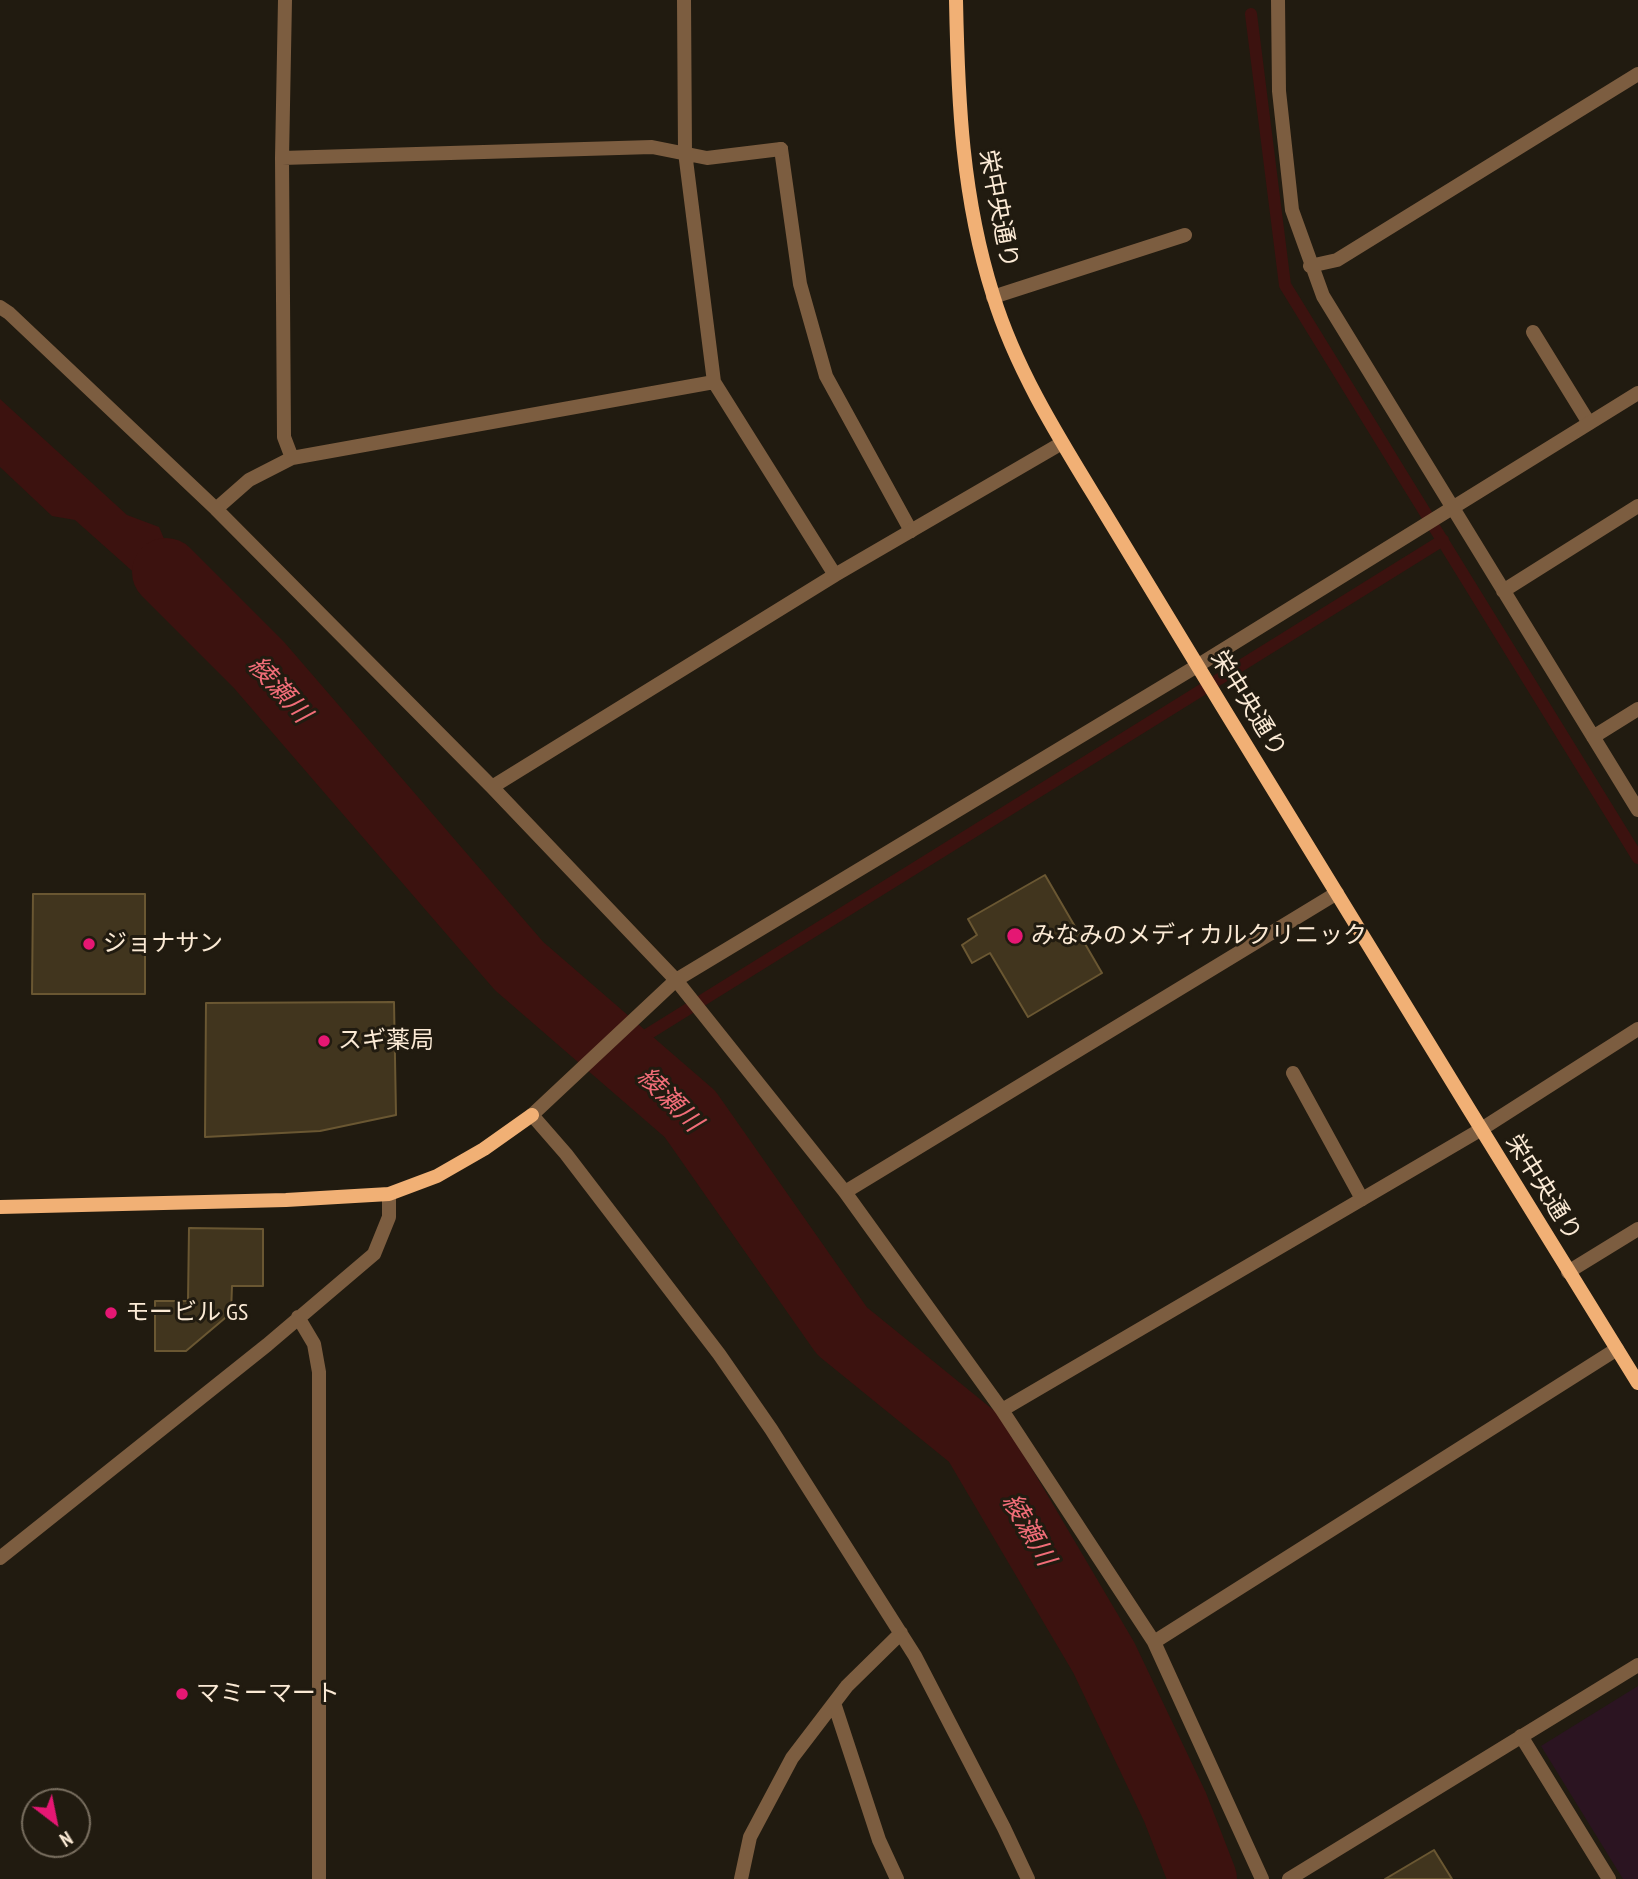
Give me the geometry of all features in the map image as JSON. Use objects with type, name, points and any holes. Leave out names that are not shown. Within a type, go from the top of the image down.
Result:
[{"type":"street","points":[[285,0],[282,158],[284,437],[292,457]]},
{"type":"street","points":[[684,0],[685,152],[714,382],[835,576]]},
{"type":"street","name":"栄中央通り","points":[[956,0],[960,127],[977,239],[993,297],[1011,344],[1062,443],[1480,1130],[1638,1383]]},
{"type":"street","points":[[1278,0],[1279,91],[1292,210],[1323,296],[1638,810]]},
{"type":"street","points":[[1310,266],[1337,260],[1638,74]]},
{"type":"street","points":[[282,158],[652,148],[707,158],[781,149],[800,284],[826,376],[911,531]]},
{"type":"street","points":[[993,297],[1185,235]]},
{"type":"street","points":[[0,307],[216,509],[492,787],[676,980],[845,1192],[1002,1410],[1154,1642],[1262,1879]]},
{"type":"street","points":[[1533,332],[1589,423]]},
{"type":"street","points":[[216,509],[249,481],[292,457],[714,382]]},
{"type":"street","points":[[0,1207],[286,1200],[388,1194],[437,1175],[484,1149],[532,1115],[676,980],[1197,666],[1638,393]]},
{"type":"street","points":[[492,787],[835,576],[1062,443]]},
{"type":"street","points":[[1503,590],[1638,506]]},
{"type":"street","points":[[1593,737],[1638,709]]},
{"type":"street","points":[[845,1192],[1337,893]]},
{"type":"street","points":[[1002,1410],[1480,1130],[1638,1029]]},
{"type":"street","points":[[1293,1073],[1362,1199]]},
{"type":"street","points":[[532,1115],[566,1154],[719,1354],[778,1440],[915,1656],[1028,1879]]},
{"type":"street","points":[[0,1558],[267,1345],[374,1254],[389,1217],[388,1194]]},
{"type":"street","points":[[1569,1272],[1638,1229]]},
{"type":"street","points":[[298,1317],[314,1344],[319,1372],[319,1879]]},
{"type":"street","points":[[1154,1642],[1617,1349]]},
{"type":"street","points":[[741,1879],[750,1837],[792,1758],[847,1686],[901,1633]]},
{"type":"street","points":[[1289,1879],[1638,1665]]},
{"type":"street","points":[[834,1703],[879,1840],[897,1879]]},
{"type":"street","points":[[1521,1736],[1609,1879]]},
{"type":"shaded area","points":[[0,399],[127,515],[159,527],[173,560],[239,629],[216,662],[139,577],[75,520],[52,516],[0,467]]},
{"type":"shaded area","points":[[1638,1686],[1638,1879],[1623,1879],[1541,1746]]},
{"type":"building","points":[[1045,875],[1102,973],[1028,1017],[990,953],[972,963],[962,945],[977,935],[968,919]]},
{"type":"building","name":"ジョナサン","points":[[33,894],[145,894],[145,994],[32,994]]},
{"type":"building","points":[[394,1002],[396,1115],[320,1131],[205,1137],[206,1003]]},
{"type":"building","points":[[189,1228],[263,1229],[263,1286],[232,1286],[231,1313],[186,1351],[155,1351],[155,1301],[188,1301]]},
{"type":"building","points":[[1434,1850],[1452,1879],[1385,1879]]},
{"type":"waterway","points":[[1251,14],[1285,285],[1638,858]]},
{"type":"waterway","points":[[619,1052],[1443,540]]},
{"type":"waterway","name":"綾瀬川","points":[[166,572],[259,665],[519,966],[690,1114],[842,1331],[975,1439],[1104,1658],[1175,1807],[1203,1879]]},
{"type":"place","name":"みなみのメディカルクリニック","points":[[1015,936]]},
{"type":"place","name":"ジョナサン","points":[[89,944]]},
{"type":"place","name":"スギ薬局","points":[[324,1041]]},
{"type":"place","name":"モービル GS","points":[[111,1313]]},
{"type":"place","name":"マミーマート","points":[[182,1694]]}]
